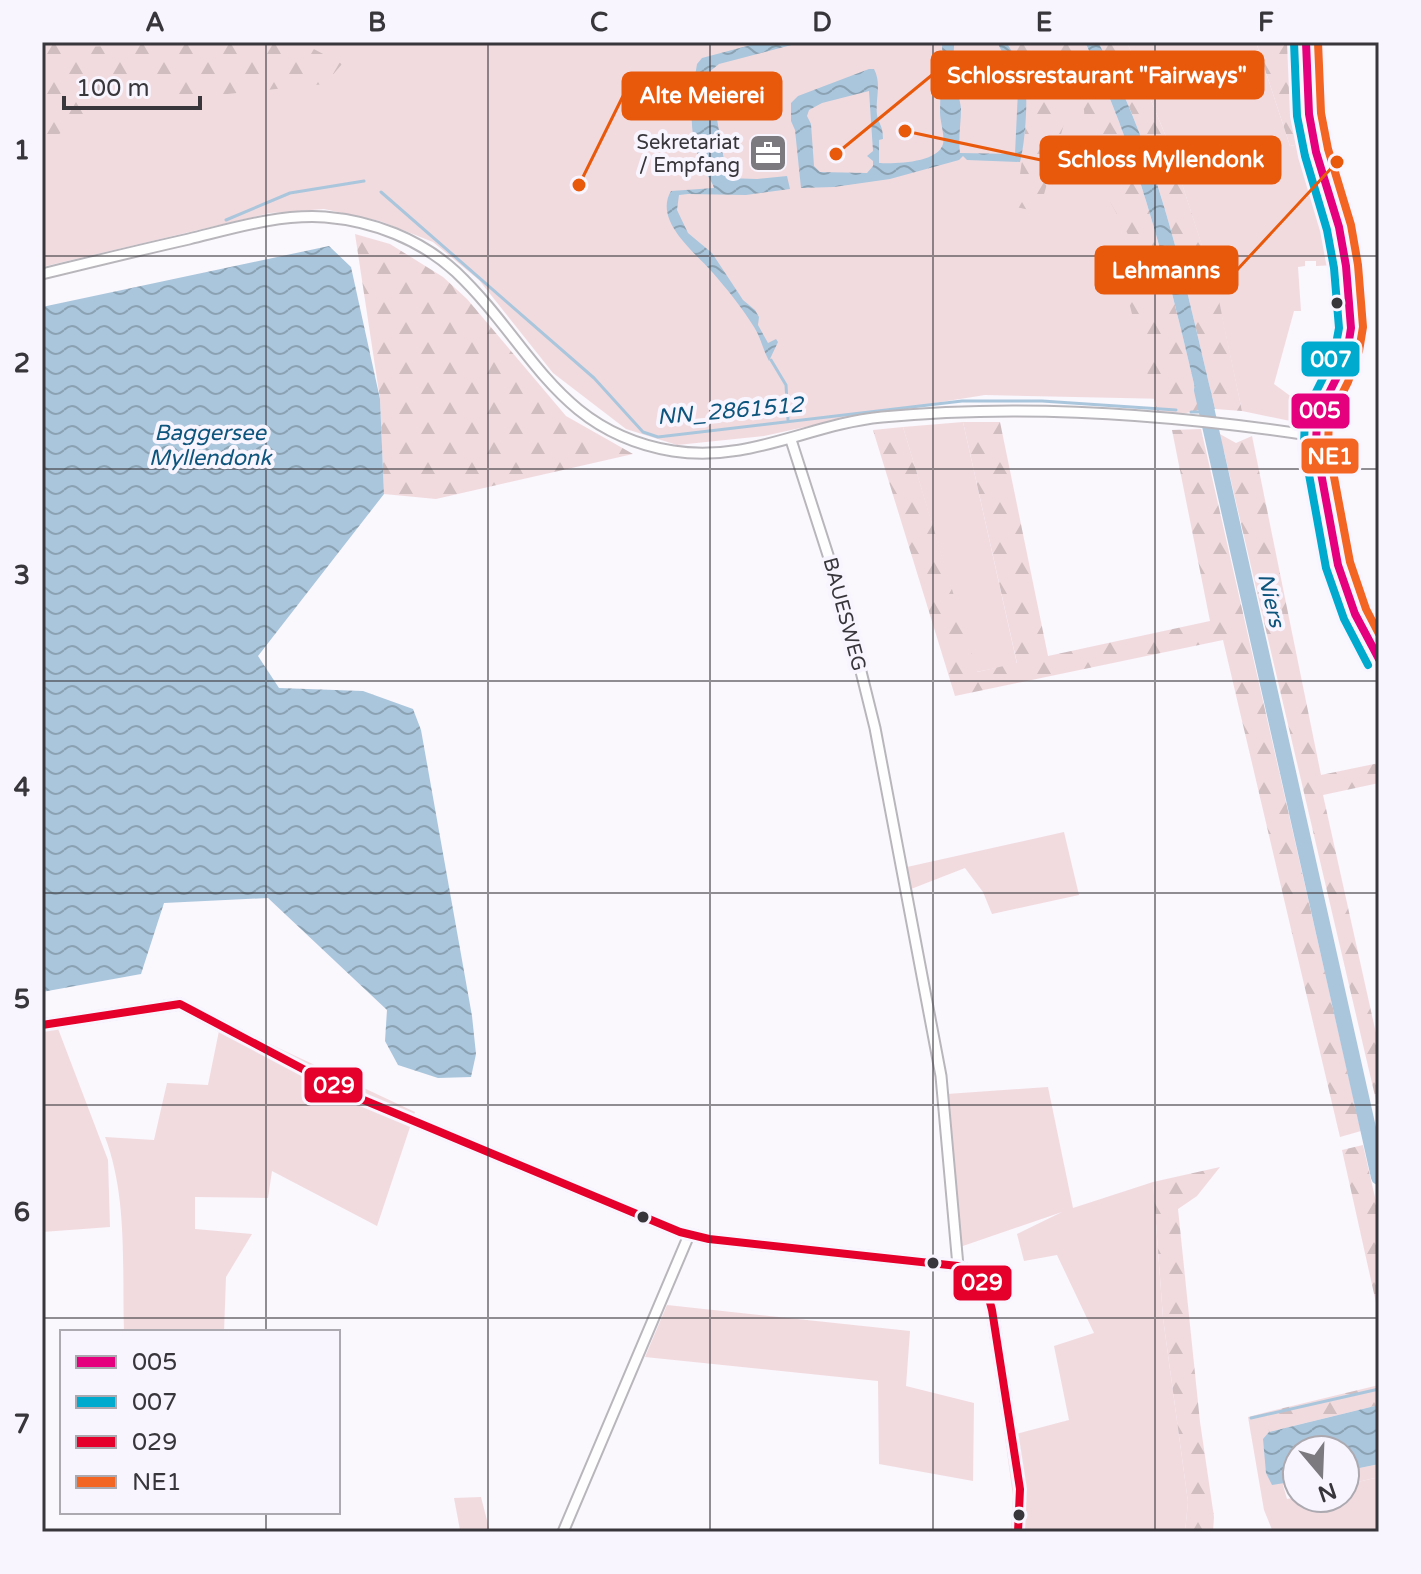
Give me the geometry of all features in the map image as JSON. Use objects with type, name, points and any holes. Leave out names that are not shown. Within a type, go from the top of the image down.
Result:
[{"type":"street","points":[[1306,42],[1309,114],[1316,152],[1339,227],[1351,328],[1337,377],[1317,417],[1315,436],[1338,565],[1355,614],[1379,659]]},
{"type":"street","points":[[42,274],[274,220],[306,217],[350,220],[396,234],[443,262],[479,297],[549,384],[580,411],[606,428],[646,445],[701,453],[744,451],[875,417],[970,411],[1067,412],[1195,420],[1315,436]]},
{"type":"street","name":"BAUESWEG","points":[[791,440],[846,611],[875,728],[941,1076],[958,1266]]},
{"type":"street","points":[[42,1025],[167,1004],[183,1005],[354,1096],[689,1235],[958,1266],[971,1271],[986,1285],[992,1310],[1020,1489],[1018,1532]]},
{"type":"street","points":[[563,1532],[689,1235]]},
{"type":"green space","points":[[42,42],[1055,42],[1120,191],[1169,399],[985,395],[859,415],[764,436],[677,445],[626,429],[553,373],[479,280],[433,242],[380,221],[324,209],[270,213],[42,267]]},
{"type":"green space","points":[[279,42],[310,47],[342,64],[325,84],[218,95],[110,101],[56,136],[42,152],[42,43],[83,47]]},
{"type":"green space","points":[[1006,42],[1085,42],[1123,131],[1153,223],[1200,410],[1158,415],[1115,248],[1131,240],[1106,194],[1087,168],[1084,110],[1073,92],[1039,212],[1016,207],[1026,122],[1025,101],[1023,80]]},
{"type":"green space","points":[[1098,42],[1127,42],[1169,144],[1217,291],[1242,411],[1215,409],[1181,268],[1154,175],[1120,85]]},
{"type":"green space","points":[[1127,42],[1256,42],[1290,146],[1305,143],[1331,232],[1336,265],[1316,266],[1316,261],[1305,261],[1305,266],[1298,267],[1301,311],[1294,311],[1274,384],[1308,409],[1300,423],[1242,411],[1216,289],[1169,144]]},
{"type":"green space","points":[[1256,42],[1299,42],[1299,91],[1305,143],[1290,146]]},
{"type":"green space","points":[[355,234],[390,244],[443,277],[467,299],[566,416],[633,454],[436,499],[384,494],[380,399]]},
{"type":"green space","points":[[963,422],[1017,664],[976,672],[903,427]]},
{"type":"green space","points":[[963,422],[1000,422],[1048,656],[1210,621],[1172,430],[1201,429],[1361,1131],[1340,1137],[1223,640],[955,696],[873,430],[903,427],[977,672],[1017,663]]},
{"type":"green space","points":[[1218,433],[1236,443],[1252,436],[1321,775],[1379,763],[1379,783],[1323,795],[1379,1047],[1379,1113],[1224,451],[1217,443]]},
{"type":"green space","points":[[1064,832],[1079,895],[992,914],[983,892],[965,868],[911,889],[907,867]]},
{"type":"green space","points":[[221,1021],[415,1112],[377,1226],[272,1171],[268,1198],[195,1197],[195,1229],[252,1234],[226,1277],[224,1330],[124,1330],[121,1208],[105,1137],[154,1140],[167,1083],[208,1085]]},
{"type":"green space","points":[[57,1026],[108,1160],[110,1227],[42,1232],[42,1028]]},
{"type":"green space","points":[[1048,1087],[1073,1208],[1153,1182],[1163,1318],[1188,1502],[1185,1532],[1011,1532],[1013,1496],[1005,1437],[1069,1420],[1054,1346],[1094,1333],[1057,1255],[1024,1261],[1017,1234],[1062,1212],[960,1247],[947,1094]]},
{"type":"green space","points":[[1363,1145],[1379,1215],[1379,1316],[1342,1150]]},
{"type":"green space","points":[[1220,1167],[1197,1196],[1178,1209],[1200,1422],[1214,1517],[1213,1532],[1185,1532],[1188,1502],[1163,1318],[1153,1182]]},
{"type":"green space","points":[[667,1305],[910,1331],[906,1386],[974,1403],[973,1481],[879,1464],[878,1381],[645,1357]]},
{"type":"green space","points":[[1379,1385],[1379,1405],[1269,1432],[1267,1412]]},
{"type":"green space","points":[[1379,1405],[1379,1464],[1361,1468],[1361,1434],[1281,1434],[1281,1514],[1361,1514],[1361,1481],[1379,1477],[1379,1532],[1273,1532],[1264,1510],[1248,1417],[1267,1412],[1270,1432]]},
{"type":"green space","points":[[1379,1464],[1379,1477],[1361,1481],[1361,1468]]},
{"type":"green space","points":[[481,1497],[490,1532],[384,1532],[460,1530],[454,1498]]},
{"type":"water","points":[[762,42],[803,42],[719,64],[709,72],[727,178],[787,176],[790,189],[746,195],[679,195],[677,210],[688,233],[712,253],[743,300],[755,310],[759,317],[758,325],[768,343],[776,339],[778,342],[769,361],[745,313],[679,236],[668,214],[667,202],[671,191],[714,188],[697,154],[692,128],[697,64],[702,58]]},
{"type":"water","points":[[942,42],[954,42],[952,70],[961,109],[960,153],[1015,154],[1018,90],[997,42],[1006,42],[1025,85],[1026,120],[1020,162],[967,160],[963,156],[959,160],[890,179],[801,188],[791,103],[798,96],[869,69],[874,69],[878,80],[877,115],[883,139],[879,140],[879,163],[925,159],[939,150],[943,144],[940,112]],"holes":[[[869,91],[873,151],[867,156],[873,161],[867,173],[820,172],[814,166],[811,124],[807,116],[809,110],[822,103]]]},
{"type":"water","points":[[1085,42],[1098,42],[1120,85],[1154,175],[1181,268],[1215,409],[1200,410],[1153,223],[1123,131]]},
{"type":"water","name":"Baggersee Myllendonk","points":[[329,246],[351,267],[380,399],[384,494],[258,656],[279,688],[363,691],[413,709],[421,730],[472,1016],[476,1054],[471,1077],[438,1078],[398,1065],[385,1041],[387,1010],[268,898],[164,903],[141,974],[42,992],[42,307]]},
{"type":"water","points":[[1379,1405],[1379,1464],[1361,1468],[1361,1434],[1281,1434],[1281,1484],[1272,1485],[1266,1473],[1263,1439],[1269,1432]]},
{"type":"waterway","name":"NN_2861512","points":[[226,220],[290,193],[364,181]]},
{"type":"waterway","name":"NN_2861512","points":[[381,192],[594,378],[643,432],[658,437],[962,401],[1042,401],[1176,410]]},
{"type":"waterway","points":[[771,360],[786,385],[788,420]]},
{"type":"waterway","name":"Niers","points":[[1202,390],[1379,1177]]},
{"type":"waterway","name":"NN_2861512","points":[[1191,412],[1207,412]]},
{"type":"waterway","points":[[1251,1418],[1379,1389]]},
{"type":"transit line","name":"007","points":[[1294,42],[1297,116],[1305,156],[1327,230],[1339,328],[1326,372],[1305,414],[1304,447],[1326,568],[1344,619],[1368,665]]},
{"type":"transit line","name":"005","points":[[1306,42],[1309,114],[1316,152],[1339,227],[1351,328],[1337,377],[1317,417],[1316,446],[1338,565],[1355,614],[1379,659]]},
{"type":"transit line","name":"NE1","points":[[1318,42],[1321,113],[1328,149],[1351,225],[1363,327],[1359,351],[1348,382],[1329,420],[1328,445],[1350,562],[1366,609],[1379,634]]},
{"type":"transit line","name":"029","points":[[42,1025],[180,1004],[354,1096],[680,1232],[709,1239],[958,1266],[966,1270],[982,1282],[992,1310],[1020,1489],[1018,1532]]},
{"type":"place","name":"Schloss Myllendonk","points":[[905,131]]},
{"type":"place","name":"Sekretariat / Empfang","points":[[768,153]]},
{"type":"place","name":"Schlossrestaurant \"Fairways\"","points":[[836,154]]},
{"type":"place","name":"Lehmanns","points":[[1337,162]]},
{"type":"place","name":"Alte Meierei","points":[[579,185]]}]
